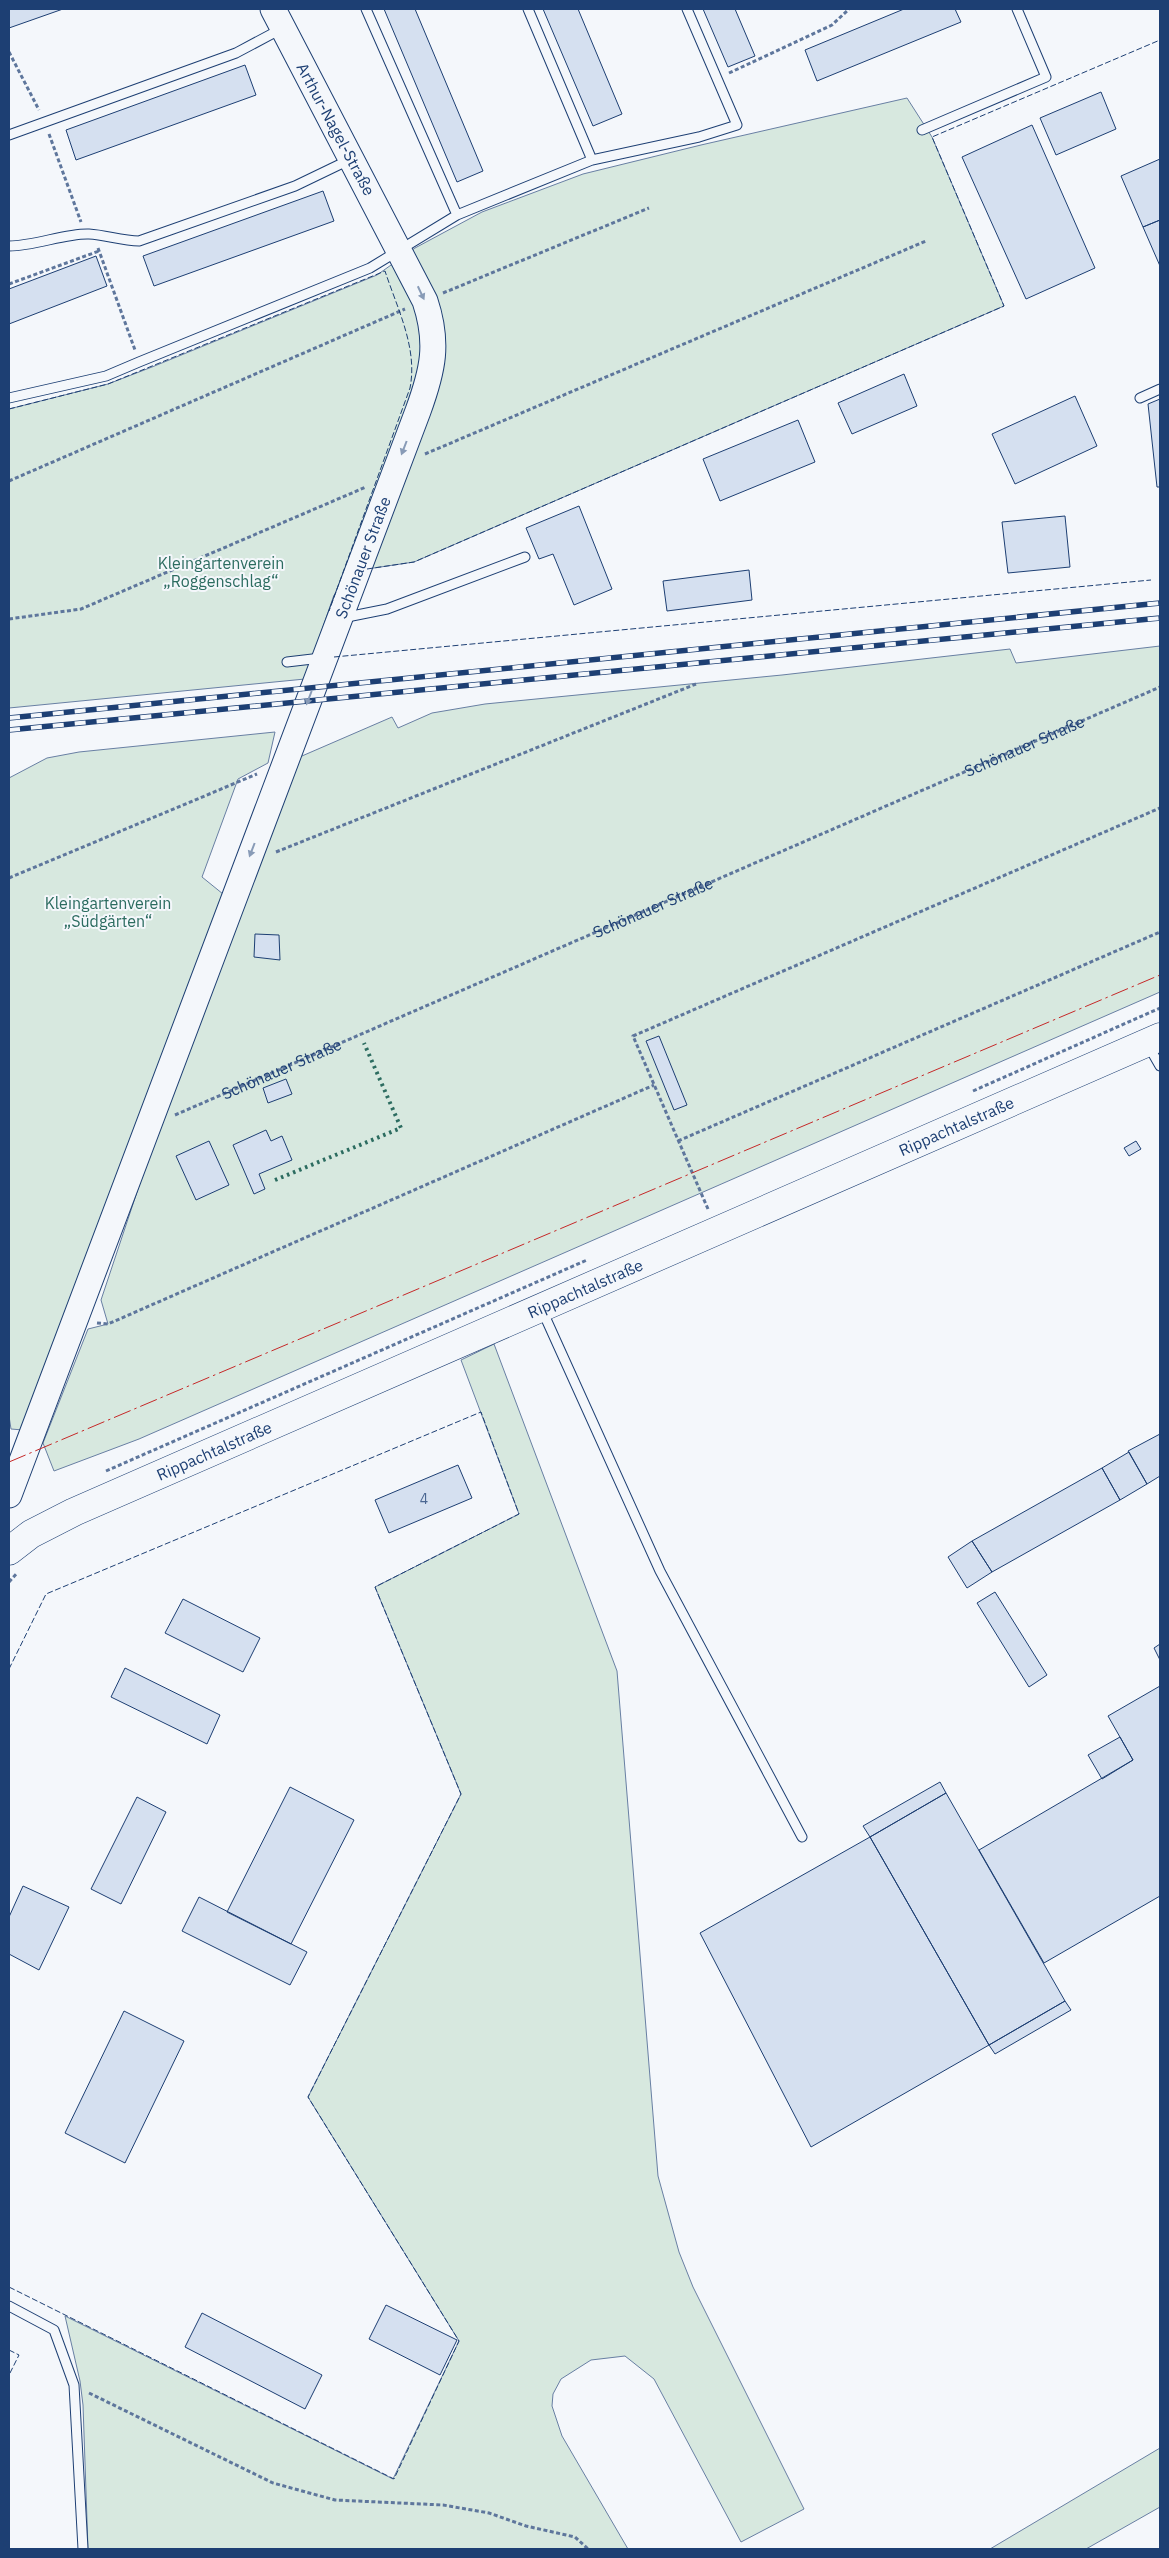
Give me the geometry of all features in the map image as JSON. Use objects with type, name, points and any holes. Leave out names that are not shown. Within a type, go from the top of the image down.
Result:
[{"type":"main road","name":"Rippachtalstraße","points":[[10,1543],[74,1512],[540,1307],[1154,1040]]},
{"type":"street","name":"Arthur-Nagel-Straße","points":[[278,18],[400,249]]},
{"type":"street","name":"Schönauer Straße","points":[[9,1495],[427,386],[435,346],[433,325],[425,301],[400,249]]},
{"type":"lane","points":[[366,9],[458,216]]},
{"type":"lane","points":[[528,9],[592,160]]},
{"type":"lane","points":[[9,398],[106,376],[370,268],[458,216],[592,160],[699,137],[737,124],[687,9]]},
{"type":"lane","points":[[922,130],[1046,78],[1017,9]]},
{"type":"lane","points":[[9,135],[236,53],[278,18]]},
{"type":"lane","points":[[9,246],[23,246],[88,234],[119,240],[139,241],[295,186],[351,158]]},
{"type":"lane","points":[[1140,398],[1160,389]]},
{"type":"lane","points":[[339,619],[388,609],[525,557]]},
{"type":"lane","points":[[287,662],[325,657]]},
{"type":"lane","points":[[1154,1040],[1160,1066]]},
{"type":"lane","points":[[540,1307],[660,1571],[802,1837]]},
{"type":"lane","points":[[9,2306],[54,2330],[74,2385],[83,2549]]},
{"type":"path","points":[[718,79],[832,26],[849,9]]},
{"type":"path","points":[[9,52],[45,122],[79,218],[99,251],[139,362]]},
{"type":"path","points":[[9,481],[425,301],[649,208]]},
{"type":"path","points":[[9,619],[81,609],[420,456],[926,241]]},
{"type":"path","points":[[9,284],[99,251]]},
{"type":"path","points":[[247,863],[696,684]]},
{"type":"path","name":"Schönauer Straße","points":[[146,1128],[1160,687]]},
{"type":"path","points":[[9,878],[285,762]]},
{"type":"path","points":[[708,1209],[633,1036],[1160,808]]},
{"type":"path","points":[[678,1141],[1160,932]]},
{"type":"path","points":[[74,1321],[108,1324],[654,1085]]},
{"type":"path","points":[[74,2385],[273,2483],[335,2500],[443,2505],[489,2513],[526,2526],[575,2537],[588,2549]]},
{"type":"green space","name":"Kleingartenverein „Roggenschlag“","points":[[907,98],[932,137],[1004,306],[414,562],[367,569],[334,595],[305,679],[9,708],[9,409],[108,384],[377,275],[415,248],[482,212],[583,174]]},
{"type":"green space","points":[[1160,646],[1160,992],[139,1439],[54,1471],[43,1443],[88,1329],[108,1324],[101,1300],[163,1114],[295,759],[392,717],[398,728],[432,713],[485,704],[782,675],[1010,649],[1016,663]]},
{"type":"green space","name":"Kleingartenverein „Südgärten“","points":[[275,732],[268,763],[238,779],[202,877],[223,894],[23,1430],[11,1429],[9,1416],[9,778],[47,758],[79,752]]},
{"type":"green space","points":[[494,1344],[617,1671],[658,2176],[679,2252],[693,2287],[804,2509],[741,2542],[654,2379],[625,2356],[591,2360],[561,2379],[553,2394],[552,2406],[562,2436],[628,2549],[88,2549],[83,2405],[80,2381],[65,2316],[393,2479],[459,2341],[308,2097],[461,1794],[375,1587],[519,1514],[461,1360]]},
{"type":"green space","points":[[1160,2448],[1160,2507],[1086,2549],[990,2549]]},
{"type":"building","points":[[9,9],[63,9],[9,28]]},
{"type":"building","points":[[384,9],[415,9],[483,171],[457,182]]},
{"type":"building","points":[[543,9],[578,9],[622,114],[593,126]]},
{"type":"building","points":[[703,9],[735,9],[755,56],[728,67]]},
{"type":"building","points":[[904,9],[955,9],[961,22],[817,81],[805,50]]},
{"type":"building","points":[[245,65],[256,95],[76,160],[66,130]]},
{"type":"building","points":[[1101,92],[1116,129],[1056,155],[1040,118]]},
{"type":"building","points":[[1032,125],[1095,268],[1026,299],[962,157]]},
{"type":"building","points":[[1160,159],[1160,220],[1143,227],[1121,176]]},
{"type":"building","points":[[323,191],[334,221],[154,286],[143,256]]},
{"type":"building","points":[[1160,220],[1160,266],[1143,227]]},
{"type":"building","points":[[96,256],[107,286],[9,324],[9,289]]},
{"type":"building","points":[[904,374],[917,406],[852,434],[838,403]]},
{"type":"building","points":[[1075,396],[1097,446],[1015,484],[992,434]]},
{"type":"building","points":[[1160,399],[1160,487],[1157,487],[1148,404]]},
{"type":"building","points":[[798,420],[815,462],[720,501],[703,459]]},
{"type":"building","points":[[579,506],[612,589],[574,605],[553,554],[539,559],[526,528]]},
{"type":"building","points":[[1065,516],[1070,567],[1008,573],[1002,522]]},
{"type":"building","points":[[749,570],[752,600],[667,611],[663,581]]},
{"type":"building","points":[[255,934],[279,935],[280,960],[254,957]]},
{"type":"building","points":[[659,1036],[687,1105],[674,1110],[646,1041]]},
{"type":"building","points":[[286,1079],[292,1094],[268,1103],[263,1088]]},
{"type":"building","points":[[266,1130],[271,1141],[282,1136],[292,1160],[259,1174],[265,1189],[254,1194],[233,1145]]},
{"type":"building","points":[[209,1141],[229,1185],[196,1200],[176,1156]]},
{"type":"building","points":[[1136,1141],[1141,1149],[1129,1156],[1124,1148]]},
{"type":"building","points":[[1160,1434],[1160,1476],[1147,1484],[1128,1451]]},
{"type":"building","points":[[1129,1452],[1147,1484],[1120,1500],[1102,1468]]},
{"type":"building","points":[[458,1465],[472,1498],[389,1533],[375,1500]]},
{"type":"building","points":[[1102,1468],[1120,1500],[992,1572],[972,1541]]},
{"type":"building","points":[[972,1541],[992,1572],[967,1588],[948,1557]]},
{"type":"building","points":[[995,1592],[1047,1675],[1029,1687],[977,1603]]},
{"type":"building","points":[[183,1599],[260,1638],[243,1672],[165,1633]]},
{"type":"building","points":[[1160,1644],[1160,1660],[1154,1648]]},
{"type":"building","points":[[125,1668],[220,1715],[207,1744],[111,1697]]},
{"type":"building","points":[[1160,1686],[1160,1896],[1044,1963],[979,1850],[1133,1760],[1108,1716]]},
{"type":"building","points":[[1120,1737],[1133,1760],[1102,1779],[1088,1755]]},
{"type":"building","points":[[940,1782],[946,1793],[870,1837],[863,1826]]},
{"type":"building","points":[[290,1787],[354,1820],[291,1944],[227,1912]]},
{"type":"building","points":[[946,1793],[1065,2001],[989,2045],[870,1837]]},
{"type":"building","points":[[137,1797],[166,1812],[121,1904],[91,1889]]},
{"type":"building","points":[[870,1837],[989,2045],[811,2147],[700,1933]]},
{"type":"building","points":[[23,1886],[69,1907],[39,1970],[9,1954],[9,1917]]},
{"type":"building","points":[[199,1897],[307,1952],[290,1985],[182,1931]]},
{"type":"building","points":[[1065,2001],[1071,2010],[995,2054],[989,2045]]},
{"type":"building","points":[[124,2011],[184,2041],[125,2163],[65,2133]]},
{"type":"building","points":[[386,2305],[457,2340],[440,2375],[369,2339]]},
{"type":"building","points":[[202,2313],[322,2375],[305,2409],[185,2347]]},
{"type":"railway","points":[[9,718],[1160,603]]},
{"type":"railway","points":[[9,730],[1160,618]]},
{"type":"hedge","points":[[275,1180],[401,1128],[364,1043]]},
{"type":"fence","points":[[367,569],[414,562],[1004,306],[932,137],[1160,40]]},
{"type":"fence","points":[[9,409],[108,384],[385,271],[409,343],[412,373],[410,388],[329,611]]},
{"type":"fence","points":[[334,657],[1151,580]]},
{"type":"fence","points":[[9,1669],[46,1594],[481,1412],[519,1514],[375,1587],[461,1794],[308,2097],[459,2341],[394,2479],[9,2287]]},
{"type":"fence","points":[[9,2350],[19,2355],[9,2375]]},
{"type":"power","points":[[9,1462],[1160,975]]}]
